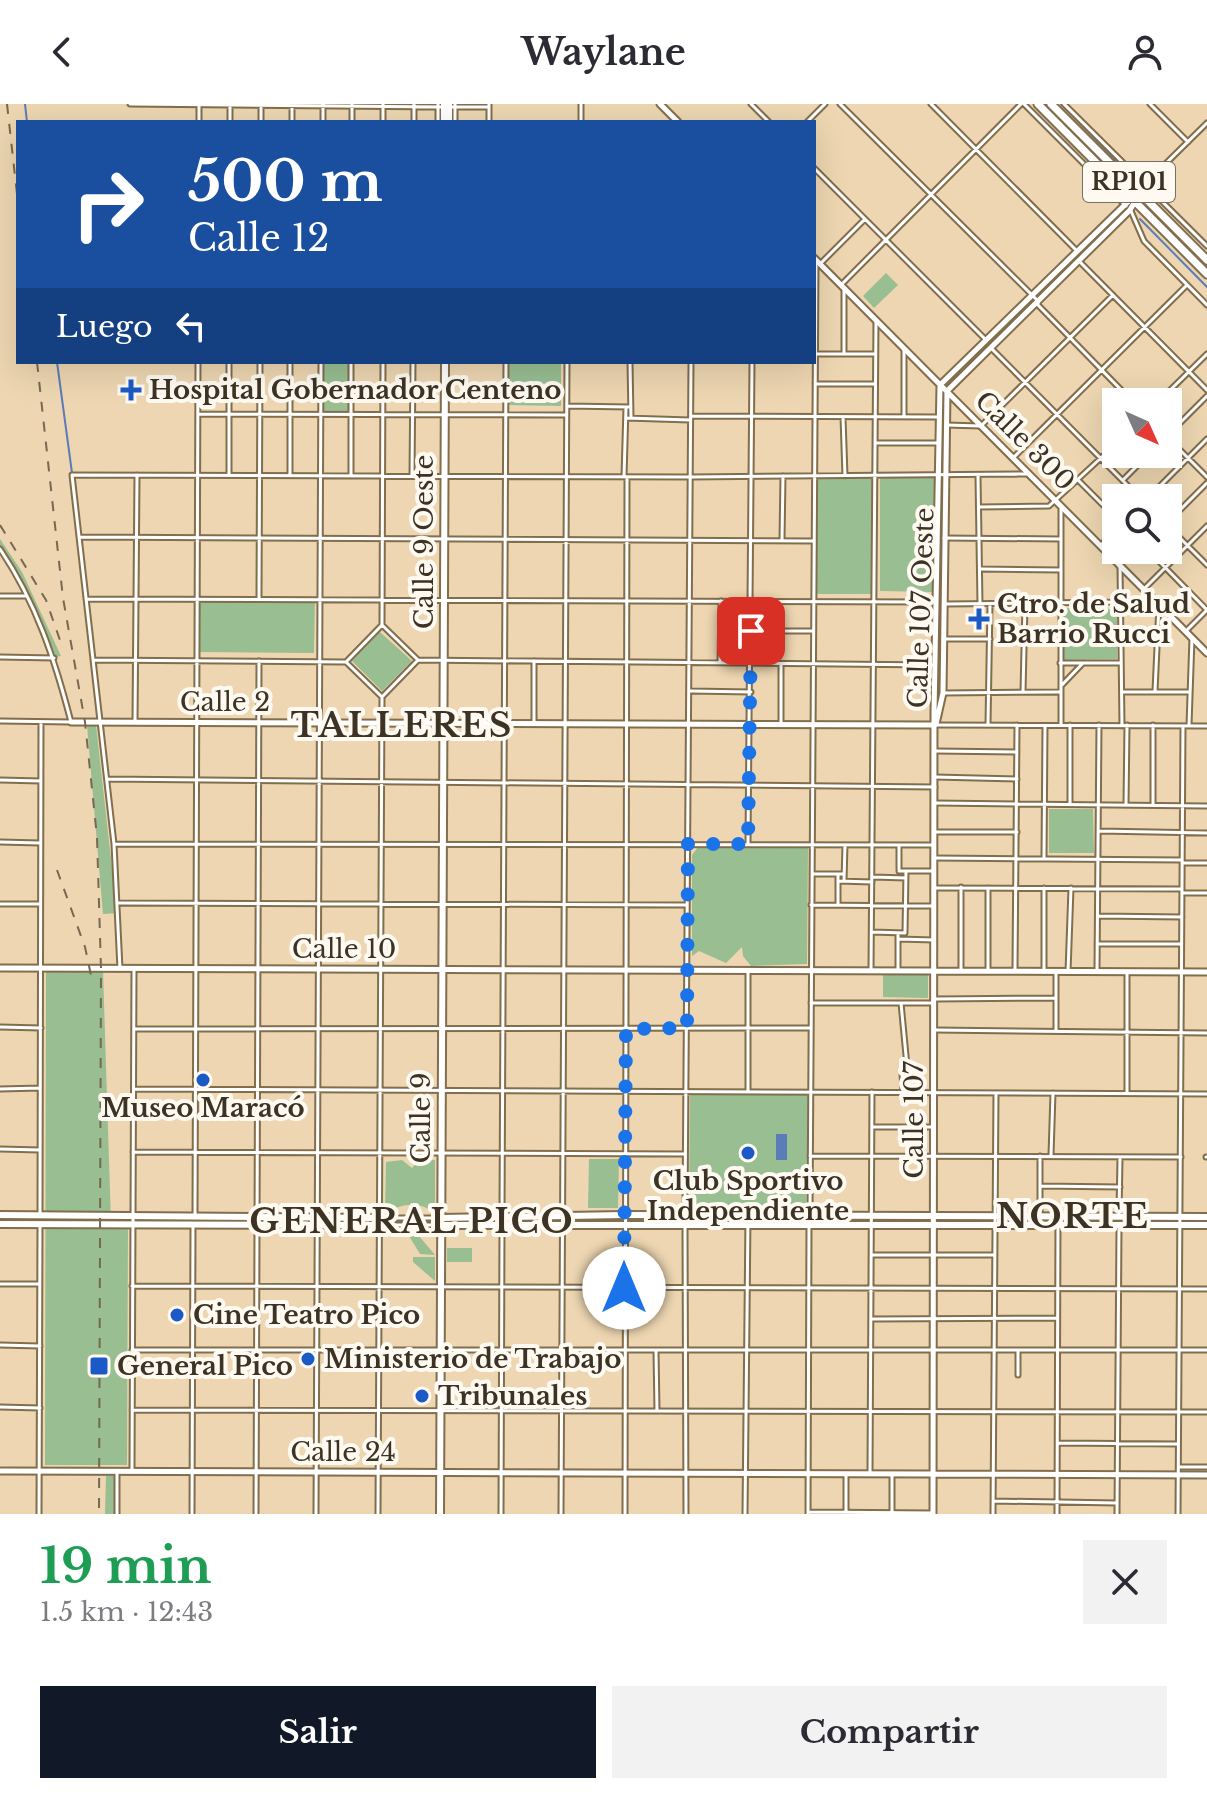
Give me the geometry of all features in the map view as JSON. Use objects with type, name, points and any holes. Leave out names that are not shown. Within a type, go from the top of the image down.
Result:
[{"type":"main road","name":"RP101","points":[[1038,104],[1207,274]]},
{"type":"main road","name":"RP101","points":[[1051,104],[1207,260]]},
{"type":"main road","name":"Calle 9 Oeste","points":[[443,722],[445,364]]},
{"type":"main road","name":"Calle 9","points":[[440,1514],[443,722]]},
{"type":"main road","points":[[0,1215],[132,1216],[194,1221]]},
{"type":"main road","points":[[996,1220],[1040,1216],[1058,1220]]},
{"type":"main road","points":[[0,1224],[132,1224],[317,1217],[379,1222]]},
{"type":"main road","points":[[441,1222],[564,1219],[1179,1220],[1207,1217]]},
{"type":"main road","points":[[1179,1220],[1207,1225]]},
{"type":"main road","points":[[257,1221],[319,1226],[379,1222]]},
{"type":"street","points":[[130,104],[489,105]]},
{"type":"street","points":[[660,104],[676,120]]},
{"type":"street","points":[[751,104],[767,120]]},
{"type":"street","points":[[809,120],[825,104]]},
{"type":"street","points":[[840,104],[1038,301],[1038,305],[1119,388]]},
{"type":"street","points":[[931,104],[1076,250]]},
{"type":"street","points":[[844,354],[842,287],[886,239],[1023,104],[1130,210],[1142,239],[1207,305]]},
{"type":"street","points":[[1064,104],[1207,246]]},
{"type":"street","points":[[1150,104],[1188,142]]},
{"type":"street","points":[[947,391],[1130,210],[1145,184],[1207,123]]},
{"type":"street","points":[[816,170],[986,340]]},
{"type":"street","points":[[940,385],[1076,250],[1124,204],[1133,200]]},
{"type":"street","points":[[816,260],[865,219]]},
{"type":"street","name":"Calle 300","points":[[816,260],[1207,653]]},
{"type":"street","points":[[1078,261],[1207,390]]},
{"type":"street","points":[[1013,458],[1187,285]]},
{"type":"street","points":[[946,425],[981,426],[1113,295]]},
{"type":"street","points":[[871,971],[876,320]]},
{"type":"street","points":[[991,347],[1127,484]]},
{"type":"street","points":[[904,349],[904,417]]},
{"type":"street","points":[[816,354],[875,354]]},
{"type":"street","points":[[1172,388],[1207,354]]},
{"type":"street","points":[[192,1514],[198,364]]},
{"type":"street","points":[[229,364],[229,475]]},
{"type":"street","points":[[259,599],[260,364]]},
{"type":"street","points":[[290,364],[290,476]]},
{"type":"street","points":[[316,1514],[321,364]]},
{"type":"street","points":[[351,364],[351,476]]},
{"type":"street","points":[[346,662],[382,625],[383,364]]},
{"type":"street","points":[[412,476],[413,364]]},
{"type":"street","points":[[501,1514],[506,364]]},
{"type":"street","points":[[561,1514],[567,364]]},
{"type":"street","points":[[625,1514],[629,600],[625,477],[630,364]]},
{"type":"street","points":[[686,1514],[691,364]]},
{"type":"street","points":[[748,844],[752,364]]},
{"type":"street","points":[[814,364],[808,1513],[933,1514]]},
{"type":"street","points":[[815,384],[875,384]]},
{"type":"street","name":"Calle 107 Oeste","points":[[935,725],[940,385]]},
{"type":"street","name":"Calle 107 Oeste","points":[[935,725],[943,693],[947,391]]},
{"type":"street","points":[[1182,422],[1207,396]]},
{"type":"street","points":[[567,406],[628,407]]},
{"type":"street","points":[[198,414],[567,415]]},
{"type":"street","points":[[843,417],[845,476]]},
{"type":"street","points":[[628,418],[938,417]]},
{"type":"street","points":[[1162,484],[1207,439]]},
{"type":"street","points":[[875,443],[937,443]]},
{"type":"street","points":[[1182,451],[1207,477]]},
{"type":"street","points":[[979,507],[1059,504],[1101,459]]},
{"type":"street","points":[[1123,480],[1135,468]]},
{"type":"street","points":[[978,474],[980,604]]},
{"type":"street","points":[[120,969],[114,844],[72,475],[751,477],[1029,474]]},
{"type":"street","points":[[135,722],[137,475]]},
{"type":"street","points":[[782,540],[783,476]]},
{"type":"street","points":[[1079,481],[1102,504]]},
{"type":"street","points":[[1182,509],[1207,483]]},
{"type":"street","points":[[1059,504],[1061,725]]},
{"type":"street","points":[[1144,589],[1207,526]]},
{"type":"street","points":[[79,537],[814,541]]},
{"type":"street","points":[[944,538],[1061,539]]},
{"type":"street","points":[[1182,539],[1207,565]]},
{"type":"street","points":[[0,549],[27,596],[54,658],[71,722]]},
{"type":"street","points":[[1161,564],[1207,610],[1186,631]]},
{"type":"street","points":[[1120,565],[1126,805]]},
{"type":"street","points":[[979,569],[1061,570]]},
{"type":"street","points":[[0,596],[27,596]]},
{"type":"street","points":[[86,599],[690,600],[1158,606],[1155,691]]},
{"type":"street","points":[[720,663],[721,601]]},
{"type":"street","points":[[988,725],[990,604]]},
{"type":"street","points":[[1023,692],[1025,604]]},
{"type":"street","points":[[382,625],[418,660],[935,665]]},
{"type":"street","points":[[751,631],[813,631]]},
{"type":"street","points":[[1189,725],[1192,638]]},
{"type":"street","points":[[943,639],[990,639]]},
{"type":"street","points":[[0,657],[54,658]]},
{"type":"street","points":[[94,660],[346,662],[382,697]]},
{"type":"street","points":[[378,1514],[382,697],[418,660]]},
{"type":"street","points":[[256,1514],[259,661]]},
{"type":"street","points":[[534,661],[534,723]]},
{"type":"street","points":[[1060,663],[1122,663]]},
{"type":"street","points":[[1061,686],[1083,663]]},
{"type":"street","points":[[781,664],[781,724]]},
{"type":"street","points":[[689,691],[751,692]]},
{"type":"street","points":[[943,693],[1061,692]]},
{"type":"street","points":[[1122,692],[1189,692]]},
{"type":"street","name":"Calle 2","points":[[0,721],[935,725]]},
{"type":"street","points":[[39,1514],[41,722]]},
{"type":"street","points":[[935,725],[1207,726]]},
{"type":"street","name":"Calle 107","points":[[933,1514],[935,725]]},
{"type":"street","points":[[1015,972],[1017,725]]},
{"type":"street","points":[[1044,858],[1045,725]]},
{"type":"street","points":[[1070,725],[1070,804]]},
{"type":"street","points":[[1097,972],[1099,725]]},
{"type":"street","points":[[1153,725],[1153,805]]},
{"type":"street","points":[[1178,1514],[1183,726]]},
{"type":"street","points":[[935,751],[1017,752]]},
{"type":"street","points":[[935,777],[1017,779]]},
{"type":"street","points":[[107,779],[935,787]]},
{"type":"street","points":[[0,780],[41,781]]},
{"type":"street","points":[[935,803],[1207,806]]},
{"type":"street","points":[[1098,831],[1207,833]]},
{"type":"street","points":[[935,832],[1017,832]]},
{"type":"street","points":[[0,842],[40,843]]},
{"type":"street","points":[[114,844],[934,845]]},
{"type":"street","points":[[844,881],[845,845]]},
{"type":"street","points":[[898,878],[899,845]]},
{"type":"street","points":[[934,858],[1207,863]]},
{"type":"street","points":[[899,871],[934,871]]},
{"type":"street","points":[[872,932],[905,933],[906,871]]},
{"type":"street","points":[[811,874],[844,874]]},
{"type":"street","points":[[838,874],[838,905]]},
{"type":"street","points":[[838,881],[906,878]]},
{"type":"street","points":[[961,887],[961,971]]},
{"type":"street","points":[[934,888],[1098,888],[1207,893]]},
{"type":"street","points":[[988,888],[988,971]]},
{"type":"street","points":[[1044,888],[1044,972]]},
{"type":"street","points":[[1068,972],[1071,888]]},
{"type":"street","points":[[119,903],[688,905]]},
{"type":"street","points":[[0,904],[41,904]]},
{"type":"street","points":[[811,905],[934,906]]},
{"type":"street","points":[[1098,916],[1182,917]]},
{"type":"street","points":[[898,933],[898,971]]},
{"type":"street","points":[[899,939],[934,940]]},
{"type":"street","points":[[1097,944],[1181,944]]},
{"type":"street","name":"Calle 10","points":[[0,968],[1207,972]]},
{"type":"street","points":[[132,1471],[134,969]]},
{"type":"street","points":[[748,970],[748,1091]]},
{"type":"street","points":[[1056,972],[1056,1031]]},
{"type":"street","points":[[1127,972],[1127,1093]]},
{"type":"street","points":[[811,1003],[1056,998]]},
{"type":"street","points":[[901,1003],[907,1066],[902,1073],[903,1092]]},
{"type":"street","points":[[0,1027],[41,1028]]},
{"type":"street","points":[[134,1029],[810,1028]]},
{"type":"street","points":[[934,1030],[1207,1033]]},
{"type":"street","points":[[0,1089],[40,1088]]},
{"type":"street","points":[[134,1089],[1207,1094]]},
{"type":"street","points":[[870,1475],[872,1092]]},
{"type":"street","points":[[993,1514],[996,1093]]},
{"type":"street","points":[[1051,1155],[1053,1093]]},
{"type":"street","points":[[872,1127],[934,1127]]},
{"type":"street","points":[[0,1149],[40,1150]]},
{"type":"street","points":[[133,1152],[686,1154]]},
{"type":"street","points":[[1040,1155],[1040,1216]]},
{"type":"street","points":[[810,1156],[1181,1157]]},
{"type":"street","points":[[1117,1514],[1120,1156]]},
{"type":"street","points":[[1040,1186],[1120,1187]]},
{"type":"street","points":[[745,1514],[747,1220]]},
{"type":"street","points":[[1057,1514],[1058,1220]]},
{"type":"street","points":[[379,1222],[441,1222]]},
{"type":"street","points":[[872,1255],[995,1255]]},
{"type":"street","points":[[0,1284],[39,1284]]},
{"type":"street","points":[[132,1286],[1207,1289]]},
{"type":"street","points":[[871,1319],[1057,1318]]},
{"type":"street","points":[[0,1345],[40,1346]]},
{"type":"street","points":[[132,1350],[1207,1350]]},
{"type":"street","points":[[656,1351],[657,1411]]},
{"type":"street","points":[[1018,1351],[1018,1375]]},
{"type":"street","points":[[0,1407],[40,1408]]},
{"type":"street","points":[[132,1410],[1207,1412]]},
{"type":"street","points":[[1057,1443],[1178,1444]]},
{"type":"street","points":[[1178,1471],[1207,1467]]},
{"type":"street","name":"Calle 24","points":[[0,1471],[1116,1476],[1178,1471],[1207,1475]]},
{"type":"street","points":[[117,1471],[117,1514]]},
{"type":"street","points":[[846,1475],[846,1513]]},
{"type":"street","points":[[892,1475],[892,1513]]},
{"type":"street","points":[[993,1501],[1117,1503]]},
{"type":"green space","points":[[1040,104],[1048,104],[1132,191]]},
{"type":"green space","points":[[1142,199],[1207,263],[1207,271],[1139,202]]},
{"type":"green space","points":[[886,273],[898,285],[874,308],[863,296]]},
{"type":"green space","points":[[323,364],[348,364],[348,411],[323,412]]},
{"type":"green space","points":[[509,364],[561,364],[561,406],[508,405]]},
{"type":"green space","points":[[935,474],[935,592],[880,591],[880,476]]},
{"type":"green space","points":[[872,477],[872,594],[817,594],[817,478]]},
{"type":"green space","points":[[0,539],[22,572],[61,656],[56,657],[29,593],[0,545]]},
{"type":"green space","points":[[199,596],[315,597],[314,653],[198,652]]},
{"type":"green space","points":[[1064,608],[1117,609],[1117,659],[1062,660]]},
{"type":"green space","points":[[380,632],[412,661],[382,691],[352,661]]},
{"type":"green space","points":[[87,725],[96,725],[117,913],[103,914]]},
{"type":"green space","points":[[1049,809],[1093,809],[1094,853],[1049,853]]},
{"type":"green space","points":[[698,847],[808,848],[807,964],[751,966],[743,956],[742,947],[726,963],[699,951],[692,956],[692,855]]},
{"type":"green space","points":[[46,971],[103,971],[111,1223],[128,1224],[127,1465],[45,1465]]},
{"type":"green space","points":[[883,972],[928,973],[928,998],[883,997]]},
{"type":"green space","name":"Club Sportivo Independiente","points":[[690,1092],[808,1093],[806,1213],[689,1213]]},
{"type":"green space","points":[[420,1159],[435,1160],[435,1214],[417,1205],[398,1207],[385,1213],[386,1162],[402,1160],[412,1168]]},
{"type":"green space","points":[[589,1159],[619,1159],[618,1208],[588,1208]]},
{"type":"green space","points":[[409,1236],[419,1236],[435,1255],[420,1254]]},
{"type":"green space","points":[[447,1248],[472,1248],[472,1262],[447,1262]]},
{"type":"green space","points":[[413,1257],[435,1257],[435,1281],[413,1262]]},
{"type":"green space","points":[[114,1475],[114,1514],[105,1514],[106,1476]]},
{"type":"water","points":[[776,1134],[787,1134],[787,1160],[776,1160]]},
{"type":"waterway","points":[[25,104],[27,120]]},
{"type":"waterway","points":[[1044,104],[1129,189]]},
{"type":"waterway","points":[[1061,104],[1137,182]]},
{"type":"waterway","points":[[1146,192],[1153,199]]},
{"type":"waterway","points":[[1147,208],[1207,268]]},
{"type":"waterway","points":[[1039,293],[1123,211]]},
{"type":"waterway","points":[[1140,219],[1207,287]]},
{"type":"waterway","points":[[948,385],[1031,301]]},
{"type":"waterway","points":[[57,364],[72,473]]},
{"type":"waterway","points":[[940,597],[941,489]]},
{"type":"waterway","points":[[940,608],[940,695]]},
{"type":"railway","points":[[7,104],[16,185]]},
{"type":"railway","points":[[37,364],[63,598],[85,722],[97,837],[101,969],[99,1514]]},
{"type":"railway","points":[[0,525],[46,600],[62,646]]},
{"type":"railway","points":[[57,870],[85,947],[92,980]]},
{"type":"place","name":"Hospital Gobernador Centeno","points":[[131,390]]},
{"type":"place","name":"Ctro. de Salud Barrio Rucci","points":[[979,619]]},
{"type":"place","name":"Museo Maracó","points":[[203,1080]]},
{"type":"place","name":"Club Sportivo Independiente","points":[[748,1153]]},
{"type":"place","name":"Cine Teatro Pico","points":[[177,1315]]},
{"type":"place","name":"Ministerio de Trabajo","points":[[308,1359]]},
{"type":"place","name":"General Pico","points":[[99,1366]]},
{"type":"place","name":"Tribunales","points":[[422,1396]]},
{"type":"district","name":"TALLERES","points":[[402,725]]},
{"type":"district","name":"NORTE","points":[[1073,1216]]},
{"type":"district","name":"GENERAL PICO","points":[[412,1221]]},
{"type":"route","points":[[624,1288],[626,1029],[687,1028],[688,844],[748,844],[751,631]]}]
